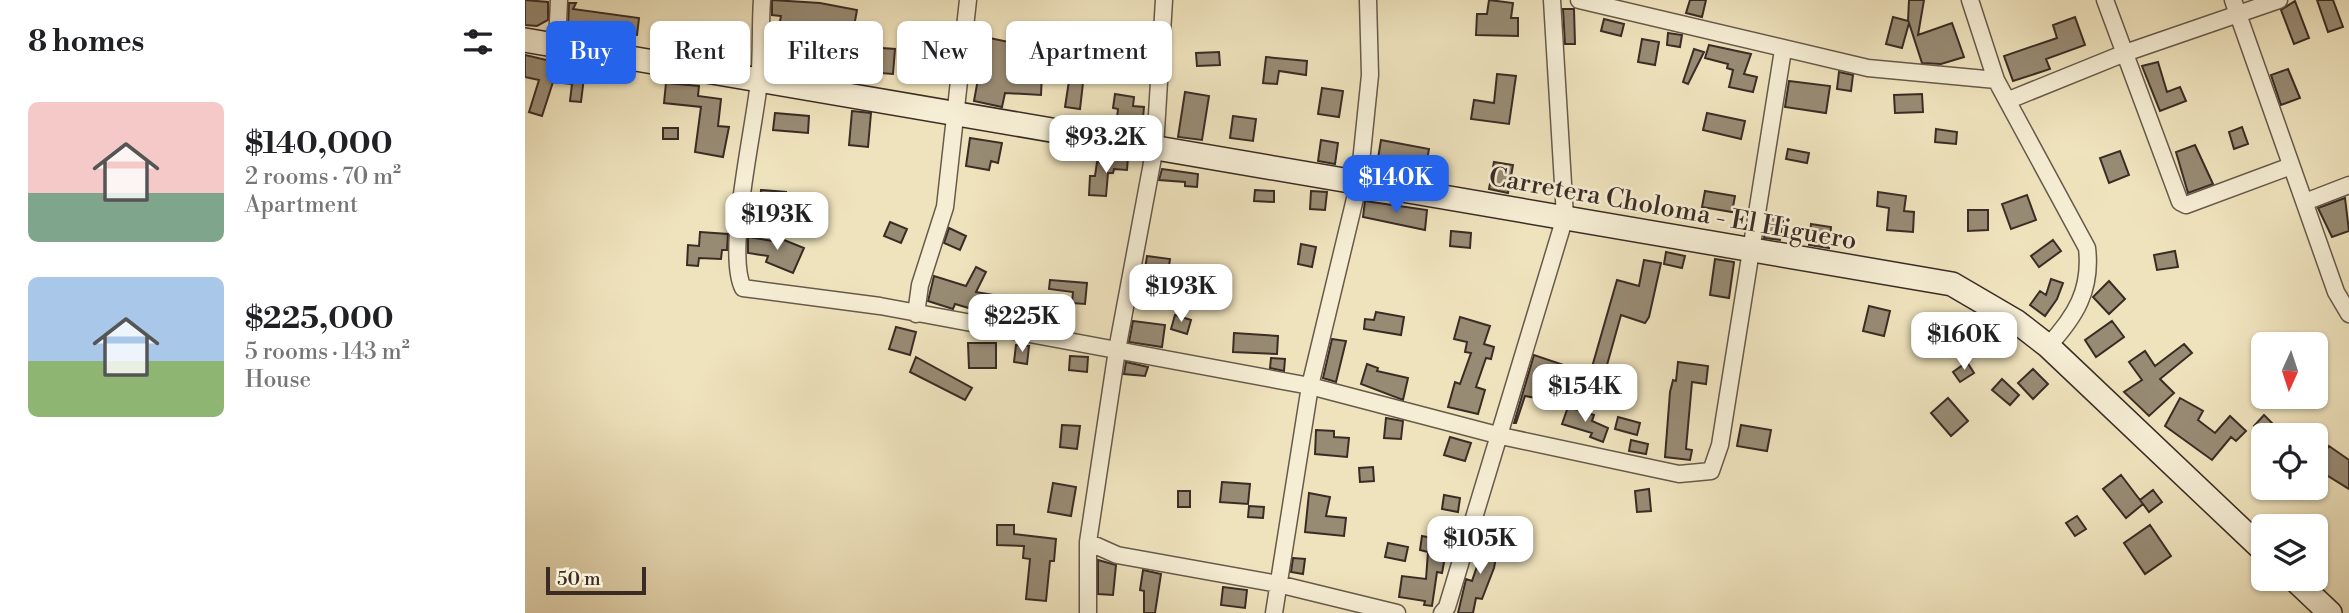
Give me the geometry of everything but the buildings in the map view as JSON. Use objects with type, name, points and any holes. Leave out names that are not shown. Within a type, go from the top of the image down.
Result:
[{"type":"street","points":[[558,21],[559,0]]},
{"type":"street","points":[[762,0],[760,78],[736,275],[743,288],[916,314],[1310,386],[1501,436],[1679,474],[1711,471],[1720,445],[1783,50]]},
{"type":"street","points":[[916,314],[920,285],[945,207],[968,0]]},
{"type":"street","points":[[1088,613],[1088,542],[1117,350],[1155,147],[1164,0]]},
{"type":"street","points":[[1274,613],[1310,386],[1359,182],[1370,75],[1368,0]]},
{"type":"street","points":[[1442,613],[1447,607],[1501,436],[1565,217],[1552,0]]},
{"type":"street","points":[[1579,0],[1868,68],[1996,79]]},
{"type":"street","points":[[1969,0],[1996,79],[2087,248],[2087,287],[2072,320],[2048,346]]},
{"type":"street","points":[[2105,0],[2180,202],[2186,205],[2291,166]]},
{"type":"street","points":[[2008,100],[2236,7],[2279,0]]},
{"type":"street","points":[[2236,7],[2336,292],[2349,314]]},
{"type":"street","name":"Carretera Choloma - El Higuero","points":[[525,40],[546,43]]},
{"type":"street","name":"Carretera Choloma - El Higuero","points":[[636,58],[1952,284],[2017,322],[2048,346],[2251,539]]},
{"type":"street","points":[[2305,202],[2349,185]]},
{"type":"street","points":[[1088,542],[1117,555],[1278,584],[1397,613]]},
{"type":"street","points":[[2307,591],[2330,613]]}]
